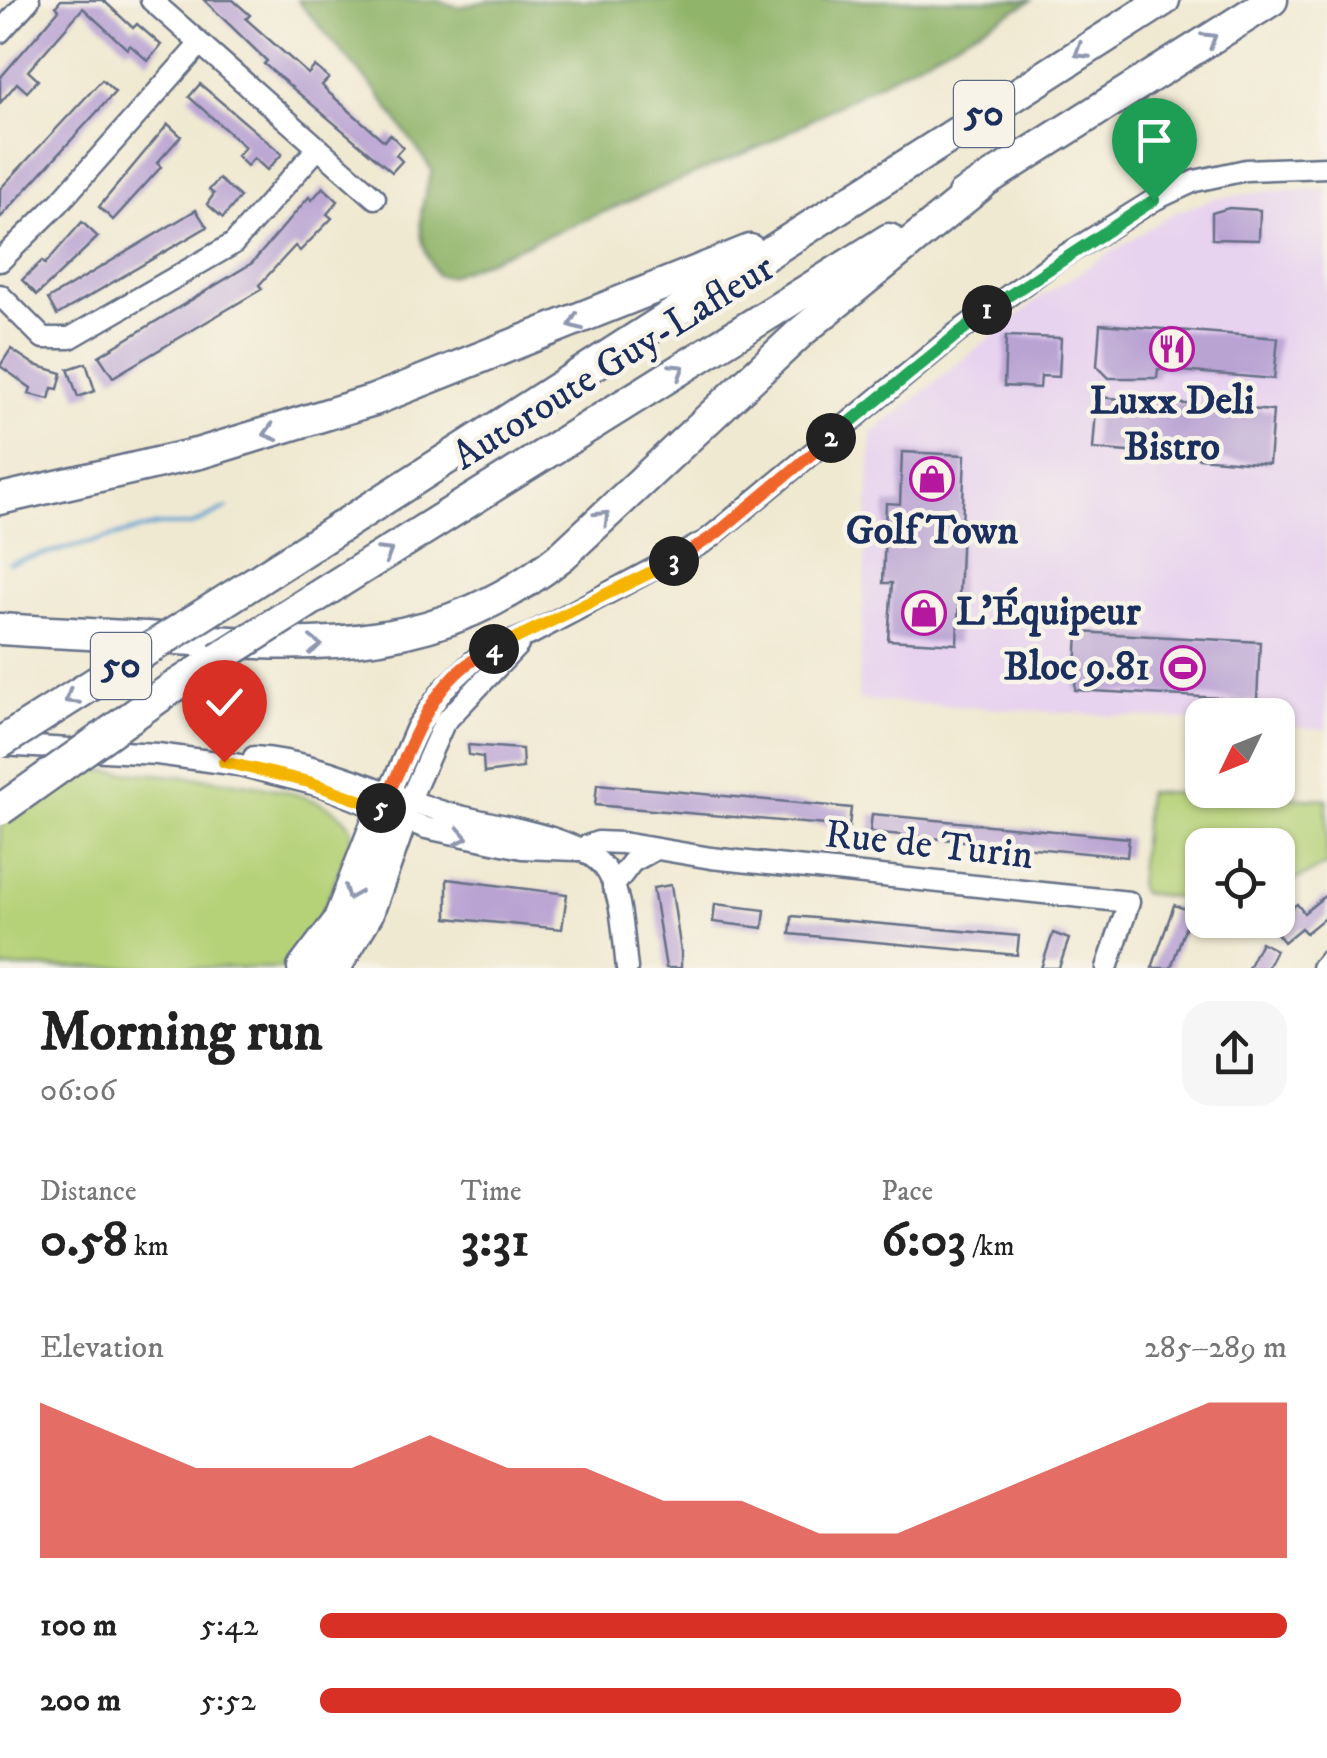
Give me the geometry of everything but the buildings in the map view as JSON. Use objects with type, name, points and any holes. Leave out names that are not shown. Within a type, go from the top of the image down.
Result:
[{"type":"highway","name":"Autoroute Guy-Lafleur","points":[[0,744],[1164,0]]},
{"type":"highway","name":"Autoroute Guy-Lafleur","points":[[0,797],[1272,0]]},
{"type":"highway","points":[[4,629],[327,646],[411,634],[473,611],[563,555],[801,332],[981,185]]},
{"type":"highway","points":[[0,499],[215,448],[374,400],[804,228]]},
{"type":"highway","points":[[0,810],[172,688]]},
{"type":"highway","points":[[302,968],[338,922],[396,805]]},
{"type":"highway","points":[[335,968],[373,901],[396,805]]},
{"type":"street","points":[[0,32],[28,0]]},
{"type":"street","points":[[151,0],[374,198]]},
{"type":"street","points":[[0,261],[59,203],[200,44]]},
{"type":"street","points":[[0,295],[43,338],[70,338],[233,244],[318,148]]},
{"type":"street","points":[[396,805],[417,727],[443,690],[481,654],[531,634],[716,534],[972,322],[1154,200],[1221,173],[1327,167]]},
{"type":"street","name":"Rue de Turin","points":[[0,744],[157,754],[284,775],[396,805],[426,828],[486,842],[576,850],[598,842],[1129,902],[1106,968]]},
{"type":"street","points":[[576,850],[601,863],[613,887],[627,968]]},
{"type":"street","points":[[613,887],[632,862],[654,850]]},
{"type":"shaded area","points":[[1327,190],[1327,729],[1295,727],[1295,698],[1185,698],[1185,720],[858,700],[872,433],[1041,297],[1173,213],[1213,199],[1272,191]]},
{"type":"green space","points":[[297,0],[437,0],[458,7],[491,0],[1033,0],[764,145],[450,276],[437,275],[421,235],[424,198],[432,170],[378,93]]},
{"type":"green space","points":[[88,770],[235,782],[315,801],[341,815],[353,835],[314,934],[280,968],[0,968],[0,827]]},
{"type":"green space","points":[[1147,792],[1185,793],[1185,808],[1295,808],[1295,798],[1327,799],[1327,865],[1295,880],[1295,828],[1185,828],[1185,898],[1142,893],[1138,886]]},
{"type":"waterway","points":[[9,563],[158,525],[192,525],[227,508]]},
{"type":"place","name":"Luxx Deli Bistro","points":[[1172,349]]},
{"type":"place","name":"Golf Town","points":[[932,479]]},
{"type":"place","name":"L'Équipeur","points":[[924,613]]},
{"type":"place","name":"Bloc 9.81","points":[[1183,668]]},
{"type":"route","points":[[224,762],[309,782],[382,809],[417,727],[443,690],[481,654],[531,634],[696,548],[972,322],[1056,261],[1154,200]]}]
